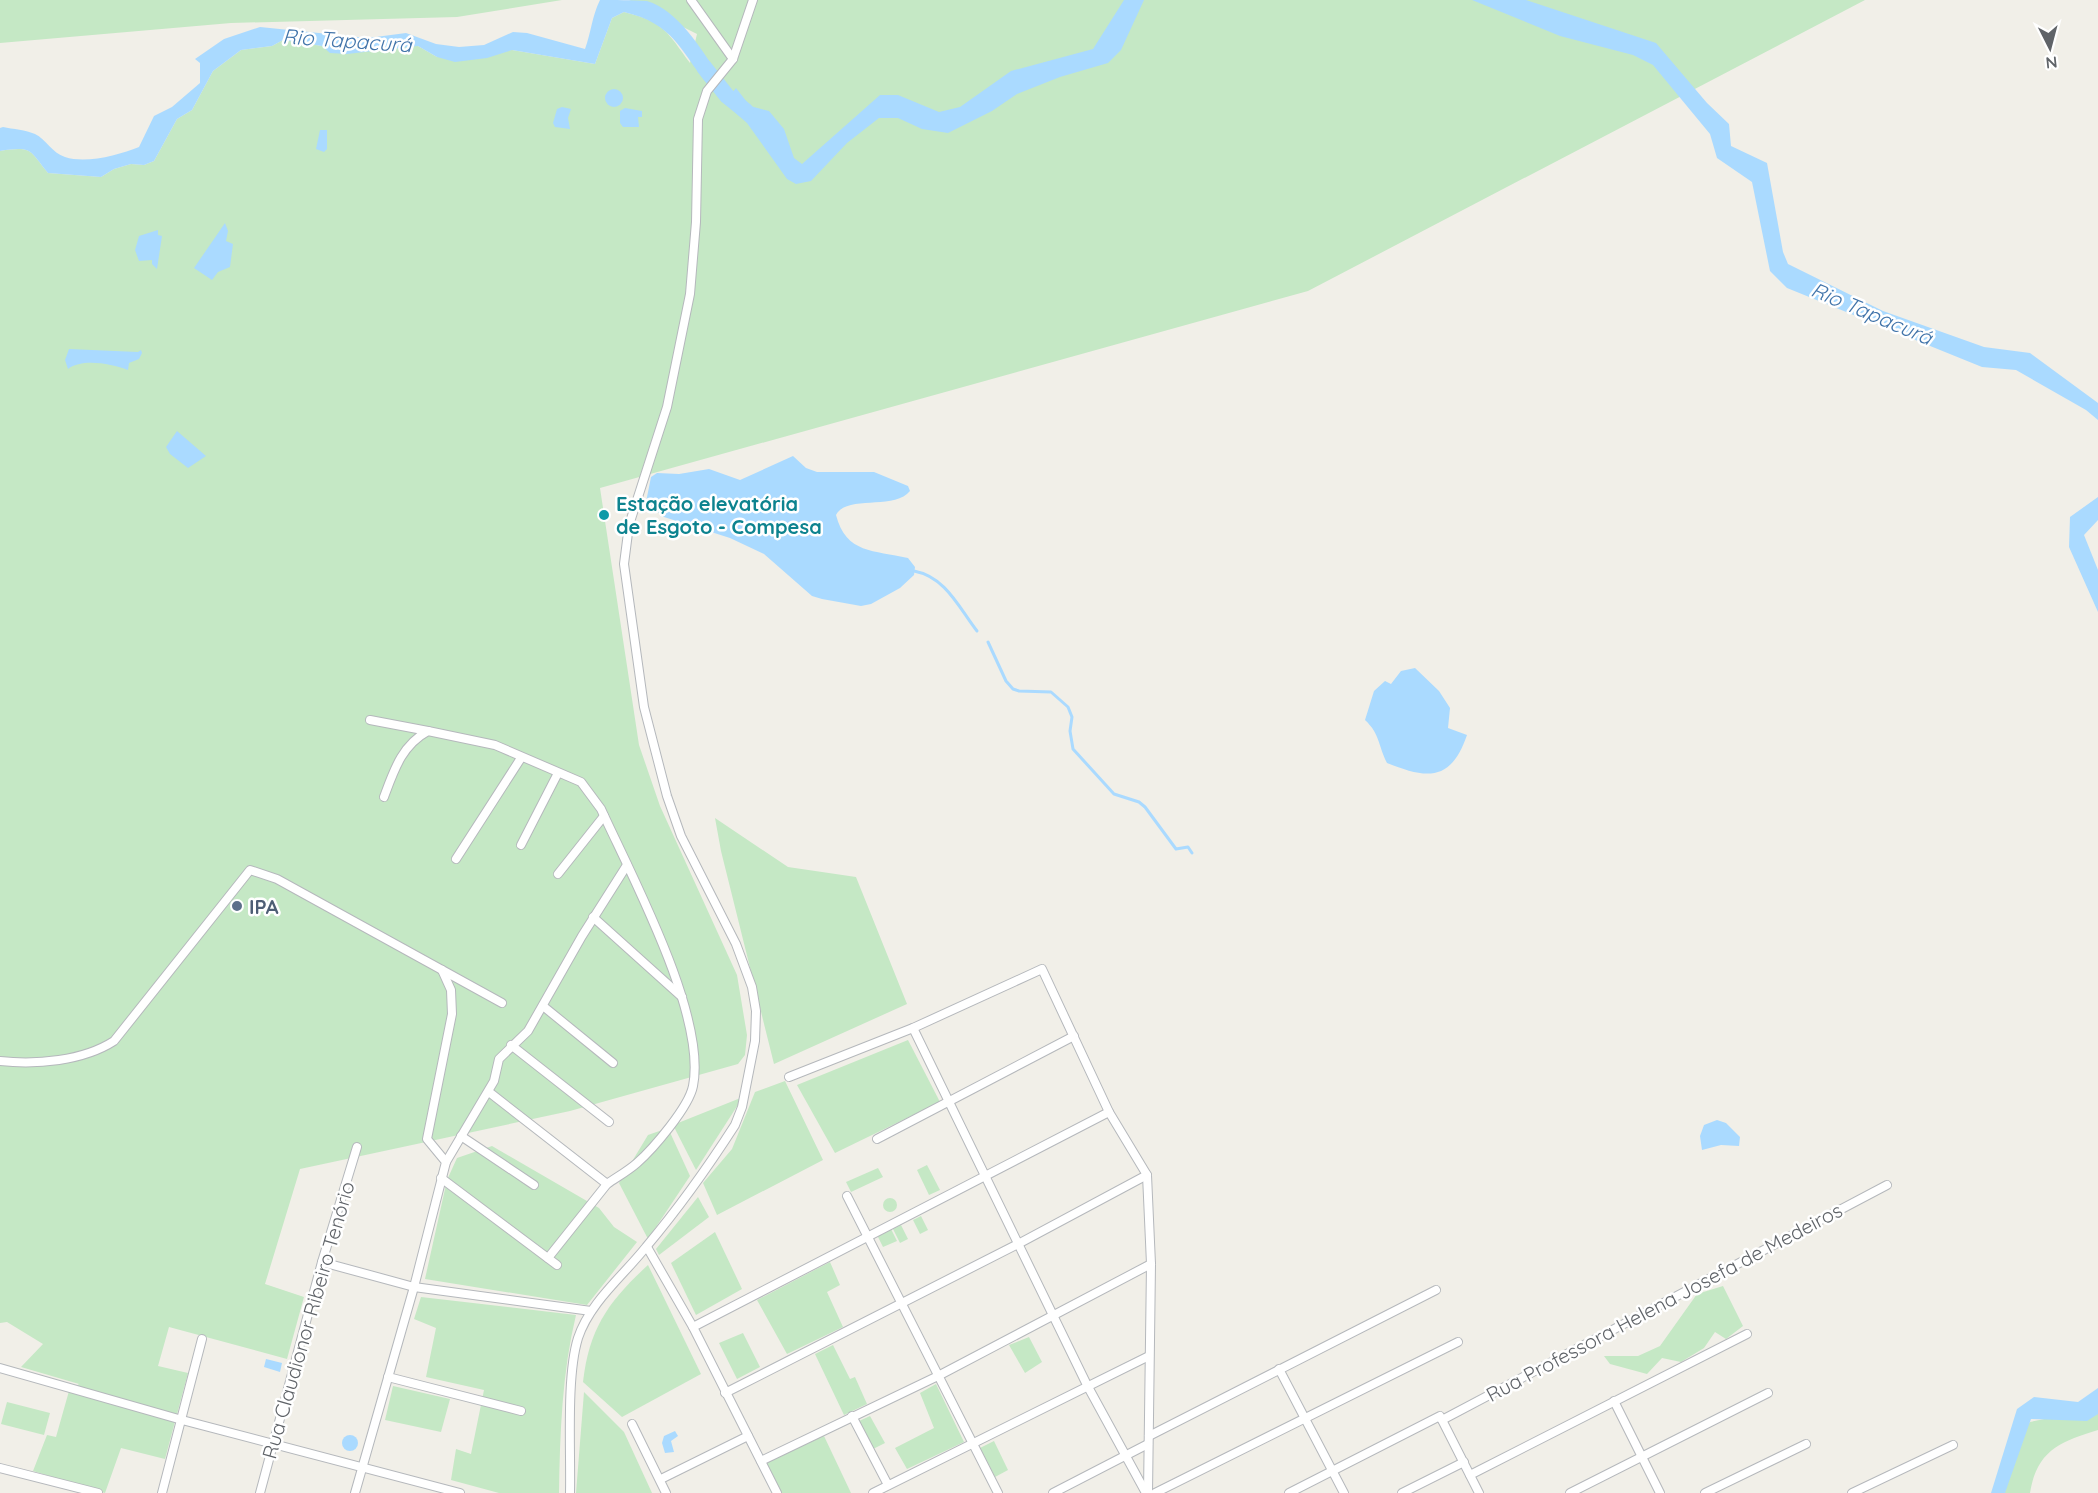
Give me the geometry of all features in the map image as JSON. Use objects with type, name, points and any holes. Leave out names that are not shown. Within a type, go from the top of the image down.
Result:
[{"type":"street","points":[[691,0],[734,59]]},
{"type":"street","points":[[570,1493],[573,1372],[578,1340],[591,1311],[647,1247],[735,1125],[742,1107],[755,1041],[756,1011],[747,969],[681,836],[652,743],[644,707],[624,564],[629,525],[654,452],[683,339],[690,294],[696,222],[698,119],[711,86],[734,59],[753,0]]},
{"type":"street","points":[[370,720],[495,745],[581,782],[604,816],[684,998],[695,1058],[693,1088],[682,1109],[638,1163],[607,1184],[548,1258]]},
{"type":"street","points":[[384,797],[404,751],[415,738],[428,731]]},
{"type":"street","points":[[456,859],[521,758]]},
{"type":"street","points":[[521,845],[558,773]]},
{"type":"street","points":[[558,874],[604,816]]},
{"type":"street","points":[[355,1493],[414,1287],[446,1162],[489,1092],[499,1059],[528,1031],[627,865]]},
{"type":"street","points":[[0,1061],[18,1063],[58,1059],[93,1052],[114,1041],[250,870],[277,879],[502,1003]]},
{"type":"street","points":[[594,917],[684,998]]},
{"type":"street","points":[[442,969],[451,990],[452,1014],[426,1139],[446,1162]]},
{"type":"street","points":[[789,1077],[913,1028],[1042,969],[1109,1112],[1147,1175],[1151,1264],[1147,1493]]},
{"type":"street","points":[[543,1006],[613,1063]]},
{"type":"street","points":[[913,1028],[1087,1385],[1147,1493]]},
{"type":"street","points":[[877,1139],[1074,1036]]},
{"type":"street","points":[[511,1045],[609,1122]]},
{"type":"street","points":[[489,1092],[607,1184]]},
{"type":"street","points":[[693,1327],[1109,1112]]},
{"type":"street","points":[[461,1136],[534,1185]]},
{"type":"street","name":"Rua Claudionor Ribeiro Tenório","points":[[260,1493],[322,1262],[357,1147]]},
{"type":"street","points":[[725,1393],[1018,1244],[1147,1175]]},
{"type":"street","points":[[441,1178],[557,1265]]},
{"type":"street","name":"Rua Professora Helena Josefa de Medeiros","points":[[1289,1493],[1441,1418],[1887,1185]]},
{"type":"street","points":[[847,1196],[998,1493]]},
{"type":"street","points":[[647,1247],[693,1327],[777,1493]]},
{"type":"street","points":[[322,1262],[414,1287],[591,1311]]},
{"type":"street","points":[[761,1461],[938,1376],[1151,1264]]},
{"type":"street","points":[[1053,1493],[1125,1456],[1148,1440],[1279,1369],[1436,1290]]},
{"type":"street","points":[[1470,1475],[1747,1334]]},
{"type":"street","points":[[162,1493],[202,1340]]},
{"type":"street","points":[[1155,1493],[1305,1416],[1458,1342]]},
{"type":"street","points":[[873,1493],[1149,1356]]},
{"type":"street","points":[[0,1368],[182,1420],[460,1493]]},
{"type":"street","points":[[1279,1369],[1344,1493]]},
{"type":"street","points":[[388,1377],[521,1411]]},
{"type":"street","points":[[1570,1493],[1768,1393]]},
{"type":"street","points":[[1614,1401],[1660,1493]]},
{"type":"street","points":[[852,1416],[888,1485]]},
{"type":"street","points":[[1441,1418],[1479,1493]]},
{"type":"street","points":[[632,1424],[666,1493]]},
{"type":"street","points":[[661,1479],[748,1436]]},
{"type":"street","points":[[1706,1493],[1806,1444]]},
{"type":"street","points":[[1852,1493],[1953,1445]]},
{"type":"street","points":[[1402,1493],[1464,1462]]},
{"type":"street","points":[[0,1468],[98,1493]]},
{"type":"green space","points":[[0,0],[562,0],[457,17],[231,23],[0,43]]},
{"type":"green space","points":[[629,0],[1865,0],[1308,291],[600,488],[639,745],[660,806],[737,975],[747,1035],[745,1055],[738,1064],[570,1111],[300,1169],[265,1284],[304,1297],[287,1359],[169,1327],[158,1366],[188,1373],[165,1459],[121,1448],[105,1493],[33,1471],[47,1435],[56,1437],[69,1391],[79,1384],[21,1367],[43,1344],[7,1322],[0,1323],[0,151],[25,150],[33,155],[48,173],[101,177],[114,169],[131,164],[144,165],[154,161],[177,119],[192,110],[213,71],[241,50],[272,46],[283,40],[322,46],[418,46],[437,57],[512,50],[595,64],[612,18],[624,12],[657,24],[676,43],[690,63],[697,34]]},
{"type":"green space","points":[[715,818],[788,867],[856,877],[907,1004],[774,1064],[721,851]]},
{"type":"green space","points":[[908,1040],[940,1102],[835,1153],[797,1085]]},
{"type":"green space","points":[[785,1081],[823,1160],[717,1215],[703,1183],[732,1149],[755,1092]]},
{"type":"green space","points":[[743,1097],[696,1170],[673,1125]]},
{"type":"green space","points":[[668,1128],[690,1176],[648,1239],[619,1183],[648,1135]]},
{"type":"green space","points":[[492,1146],[599,1208],[614,1227],[637,1242],[587,1305],[425,1279],[447,1180],[457,1158]]},
{"type":"green space","points":[[927,1165],[940,1190],[929,1195],[917,1170]]},
{"type":"green space","points":[[878,1168],[883,1177],[851,1192],[846,1182]]},
{"type":"green space","points":[[698,1197],[709,1217],[659,1255],[656,1249]]},
{"type":"green space","points":[[887,1198],[893,1198],[897,1205],[893,1212],[887,1212],[883,1208],[883,1202]]},
{"type":"green space","points":[[921,1216],[928,1230],[920,1234],[913,1220]]},
{"type":"green space","points":[[901,1225],[908,1239],[900,1243],[893,1229]]},
{"type":"green space","points":[[891,1229],[897,1241],[883,1247],[877,1235]]},
{"type":"green space","points":[[715,1232],[742,1289],[696,1315],[671,1263]]},
{"type":"green space","points":[[830,1262],[840,1285],[827,1292],[843,1327],[787,1354],[757,1300]]},
{"type":"green space","points":[[648,1265],[701,1374],[622,1417],[583,1382],[586,1363],[590,1346],[603,1317],[622,1291]]},
{"type":"green space","points":[[1723,1286],[1743,1326],[1726,1339],[1715,1332],[1704,1348],[1681,1362],[1662,1358],[1647,1374],[1610,1364],[1604,1356],[1638,1356],[1660,1346],[1697,1294]]},
{"type":"green space","points":[[421,1297],[576,1315],[565,1381],[559,1493],[499,1493],[451,1480],[456,1449],[471,1454],[484,1390],[426,1377],[436,1328],[414,1319]]},
{"type":"green space","points":[[743,1333],[760,1367],[737,1379],[719,1343]]},
{"type":"green space","points":[[1029,1337],[1042,1362],[1025,1373],[1009,1345]]},
{"type":"green space","points":[[833,1345],[850,1379],[855,1377],[867,1404],[844,1415],[815,1354]]},
{"type":"green space","points":[[936,1384],[964,1442],[907,1469],[895,1448],[934,1428],[920,1393]]},
{"type":"green space","points":[[393,1386],[450,1399],[441,1432],[385,1420]]},
{"type":"green space","points":[[584,1392],[624,1432],[652,1493],[576,1493]]},
{"type":"green space","points":[[7,1402],[50,1413],[44,1435],[1,1424]]},
{"type":"green space","points":[[2098,1408],[2098,1430],[2072,1439],[2052,1450],[2038,1467],[2030,1493],[2000,1493],[2010,1452],[2030,1422]]},
{"type":"green space","points":[[870,1416],[885,1443],[873,1449],[859,1421]]},
{"type":"green space","points":[[824,1436],[851,1493],[782,1493],[766,1462]]},
{"type":"green space","points":[[994,1441],[1008,1470],[995,1477],[980,1448]]},
{"type":"water","points":[[600,0],[647,1],[658,6],[679,21],[718,74],[708,85],[682,49],[665,31],[654,23],[624,12],[612,18],[595,64],[512,50],[487,58],[455,62],[437,57],[418,46],[347,54],[330,53],[322,46],[283,40],[272,46],[241,50],[213,71],[192,110],[177,119],[154,161],[144,165],[131,164],[114,169],[101,177],[48,173],[29,151],[19,149],[0,151],[0,128],[3,127],[35,134],[60,155],[73,159],[102,158],[139,147],[154,116],[172,107],[200,83],[200,63],[195,59],[224,39],[260,27],[368,38],[406,33],[436,44],[459,47],[484,45],[513,32],[527,33],[585,49]]},
{"type":"water","points":[[1124,0],[1144,0],[1121,50],[1108,63],[1060,77],[1017,94],[992,111],[948,133],[922,129],[898,118],[879,118],[847,143],[811,181],[796,184],[787,179],[747,123],[724,103],[736,88],[750,106],[769,111],[784,129],[794,158],[802,164],[880,95],[898,95],[939,112],[960,107],[1011,71],[1093,49]]},
{"type":"water","points":[[1472,0],[1526,0],[1656,43],[1707,103],[1729,124],[1731,146],[1767,163],[1783,252],[1788,264],[1883,311],[1984,347],[2030,353],[2098,403],[2098,420],[2086,410],[2016,370],[1982,367],[1787,288],[1770,271],[1752,182],[1717,158],[1710,134],[1653,65],[1633,55],[1560,36]]},
{"type":"water","points":[[614,89],[620,92],[623,98],[620,104],[614,107],[608,104],[605,98],[608,92]]},
{"type":"water","points":[[562,107],[571,109],[568,118],[570,129],[555,127],[553,123],[557,109]]},
{"type":"water","points":[[625,108],[642,111],[642,117],[638,117],[639,127],[623,127],[620,123],[620,111]]},
{"type":"water","points":[[320,130],[327,130],[327,149],[324,152],[316,149]]},
{"type":"water","points":[[225,223],[228,231],[226,241],[233,244],[230,267],[218,272],[212,280],[194,268]]},
{"type":"water","points":[[158,230],[158,235],[162,236],[157,269],[152,264],[152,260],[139,261],[135,250],[139,236]]},
{"type":"water","points":[[69,349],[138,352],[141,350],[142,353],[139,359],[129,363],[128,370],[106,364],[89,363],[68,369],[65,360]]},
{"type":"water","points":[[177,431],[206,456],[188,468],[170,454],[166,447]]},
{"type":"water","points":[[793,456],[806,468],[817,472],[874,472],[908,486],[910,491],[903,497],[882,502],[850,505],[836,515],[841,528],[854,544],[873,551],[908,558],[915,567],[914,575],[900,588],[871,604],[861,606],[812,596],[764,554],[730,538],[664,517],[646,502],[651,477],[657,473],[679,474],[709,469],[740,480]]},
{"type":"water","points":[[2098,497],[2098,520],[2084,535],[2098,570],[2098,612],[2069,547],[2070,517]]},
{"type":"water","points":[[1415,668],[1439,691],[1450,708],[1448,728],[1467,735],[1461,750],[1453,761],[1445,769],[1436,773],[1414,772],[1387,763],[1376,735],[1365,720],[1374,691],[1385,681],[1391,684],[1401,671]]},
{"type":"water","points":[[1717,1120],[1726,1123],[1740,1137],[1739,1146],[1721,1145],[1702,1150],[1700,1136],[1704,1125]]},
{"type":"water","points":[[266,1359],[282,1363],[280,1372],[264,1367]]},
{"type":"water","points":[[2098,1388],[2098,1414],[2087,1421],[2031,1419],[2005,1493],[1991,1493],[2017,1409],[2034,1397],[2078,1402]]},
{"type":"water","points":[[675,1431],[678,1436],[671,1441],[674,1452],[665,1453],[662,1443],[664,1436]]},
{"type":"water","points":[[347,1435],[353,1435],[358,1443],[356,1449],[347,1451],[342,1446],[342,1440]]},
{"type":"waterway","name":"Rio Tapacurá","points":[[704,67],[727,96],[746,111]]},
{"type":"waterway","points":[[914,571],[925,574],[943,587],[958,603],[977,631]]},
{"type":"waterway","points":[[988,642],[1006,681],[1013,689],[1051,692],[1068,707],[1072,717],[1070,731],[1073,749],[1114,794],[1139,802],[1176,849],[1188,847],[1192,853]]},
{"type":"place","name":"Estação elevatória de Esgoto - Compesa","points":[[604,515]]},
{"type":"place","name":"IPA","points":[[237,906]]}]
